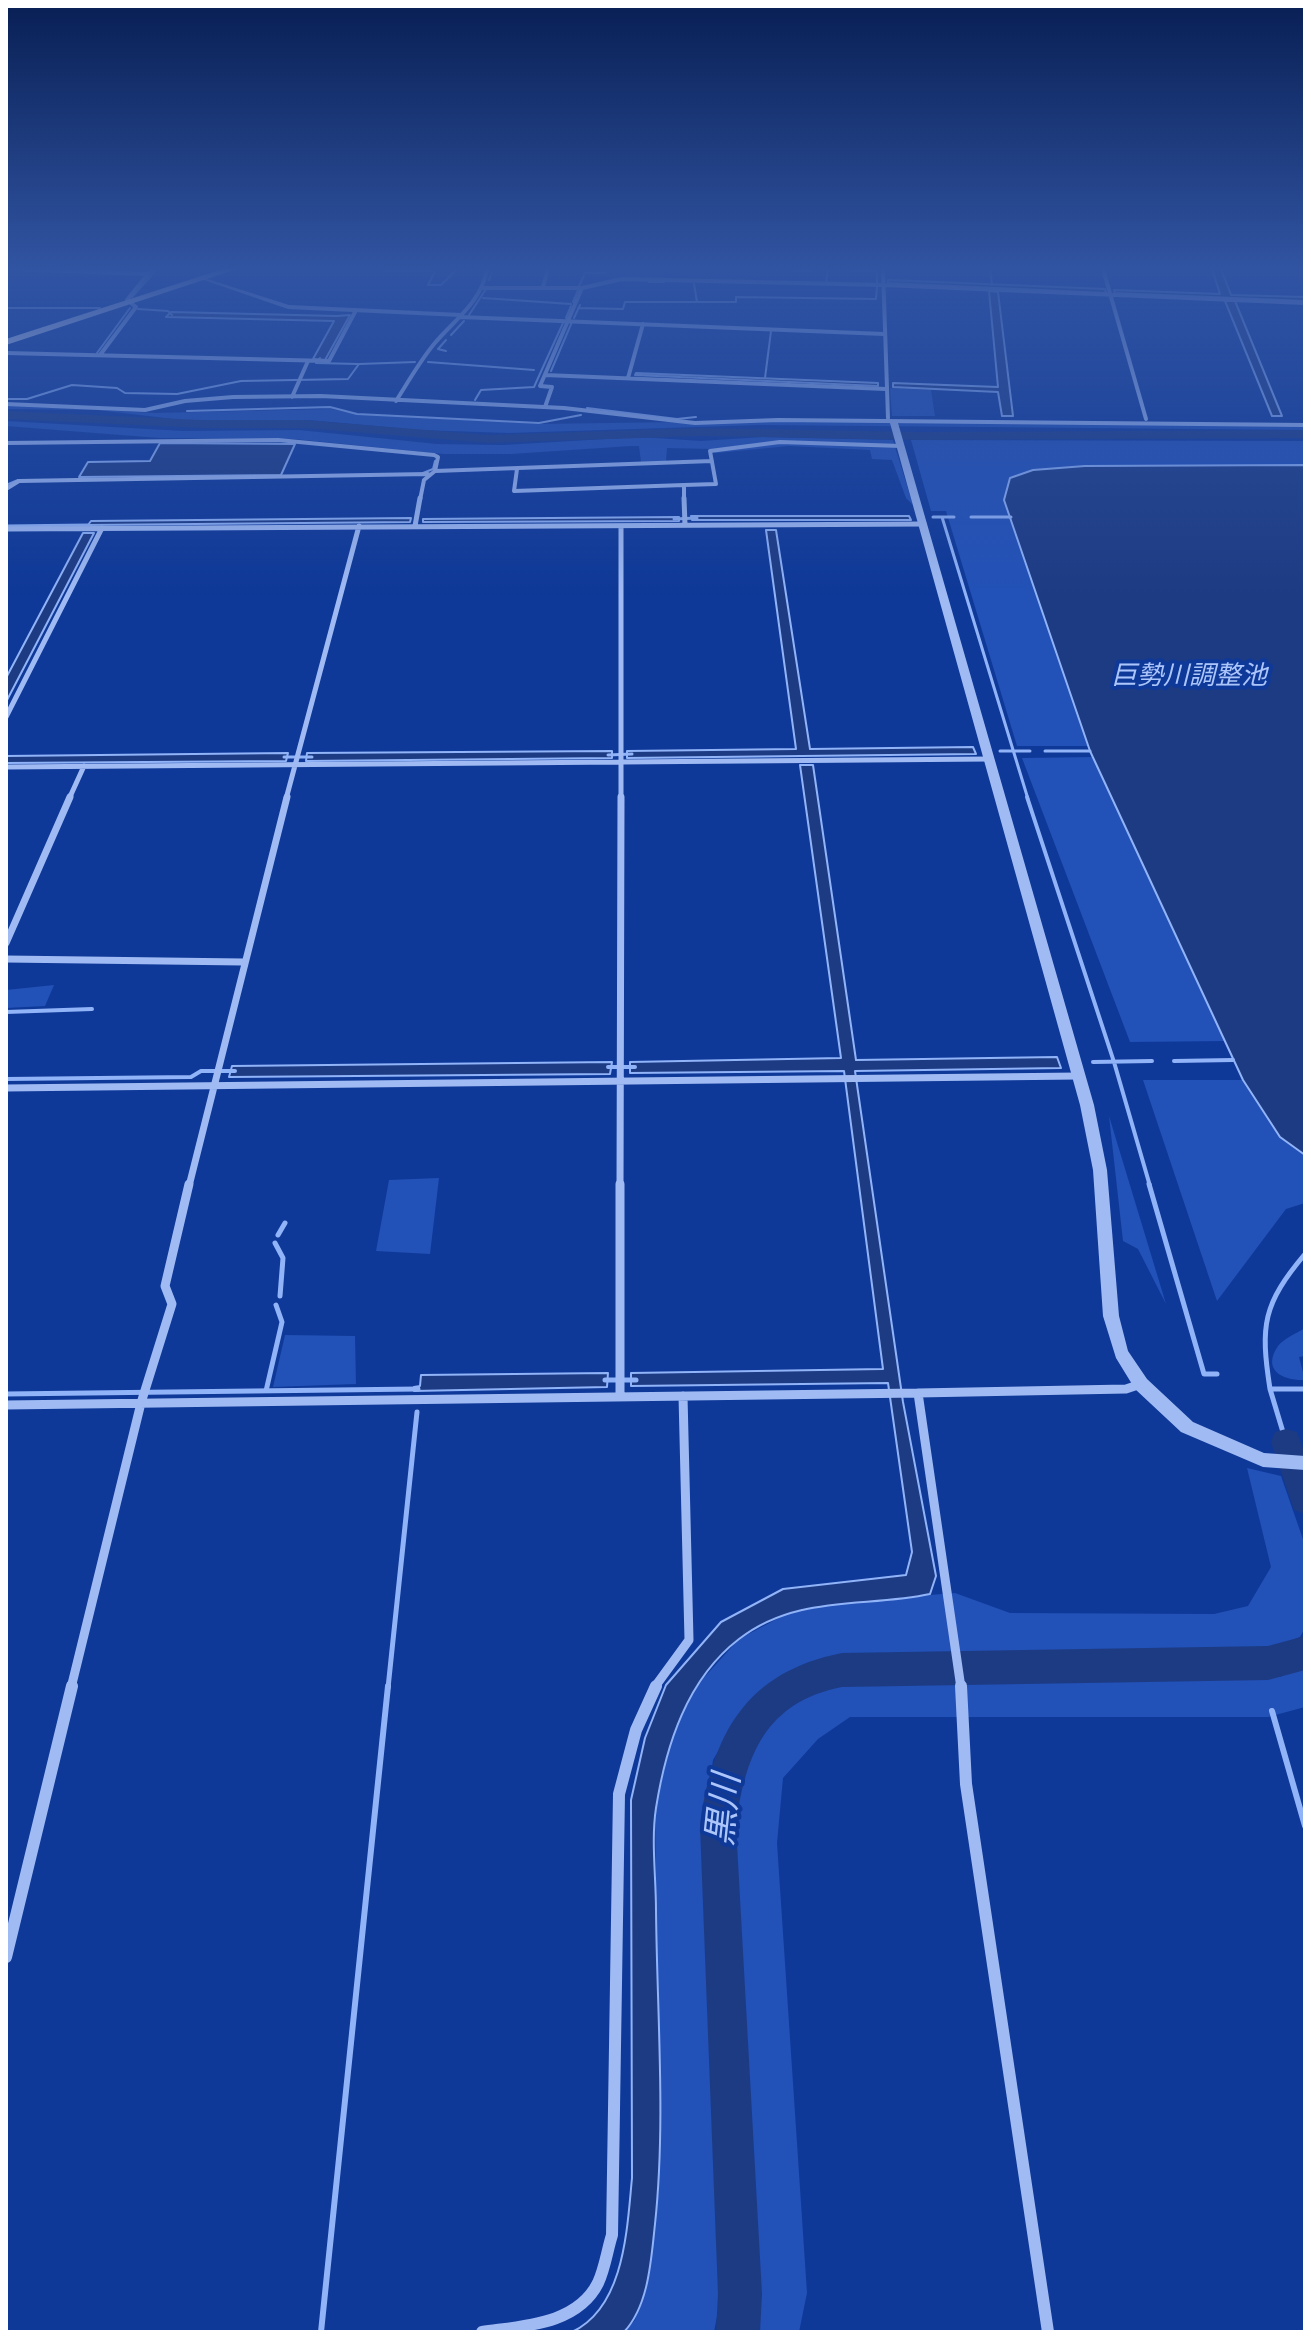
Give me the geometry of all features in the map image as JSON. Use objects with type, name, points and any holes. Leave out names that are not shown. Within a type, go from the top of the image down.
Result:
[{"type":"street","points":[[292,397],[298,378]]},
{"type":"street","points":[[396,401],[411,378]]},
{"type":"street","points":[[544,378],[540,386],[552,387],[545,407]]},
{"type":"street","points":[[702,378],[886,386]]},
{"type":"street","points":[[886,378],[891,420],[924,524],[1078,1076],[1100,1170],[1111,1316],[1121,1353],[1141,1384],[1187,1427],[1263,1460],[1305,1463]]},
{"type":"street","points":[[1135,378],[1146,419]]},
{"type":"street","points":[[6,404],[145,410],[185,401],[292,397],[545,407],[695,423],[891,420],[1305,425]]},
{"type":"street","points":[[6,443],[302,441],[386,453],[434,455],[438,457],[435,471]]},
{"type":"street","points":[[517,469],[514,491],[716,484],[710,451],[780,442],[901,446]]},
{"type":"street","points":[[6,489],[19,481],[428,474],[435,471],[712,461]]},
{"type":"street","points":[[416,522],[428,474]]},
{"type":"street","points":[[684,485],[685,521]]},
{"type":"street","points":[[6,529],[359,526],[416,522],[621,526],[685,521],[770,525],[924,524]]},
{"type":"street","points":[[6,1957],[141,1403],[172,1304],[165,1286],[243,962],[359,526]]},
{"type":"street","points":[[620,1391],[621,526]]},
{"type":"street","points":[[6,717],[95,529]]},
{"type":"street","points":[[6,767],[295,759],[990,759]]},
{"type":"street","points":[[6,943],[84,766]]},
{"type":"street","points":[[6,959],[243,962]]},
{"type":"street","points":[[6,1088],[216,1076],[622,1072],[861,1080],[1078,1076]]},
{"type":"street","points":[[6,1405],[620,1391],[683,1396],[883,1394],[1126,1389],[1141,1384]]},
{"type":"street","points":[[913,1393],[955,1637],[963,1701],[966,1784],[1048,2332]]},
{"type":"street","points":[[482,2332],[550,2319],[578,2309],[597,2286],[612,2235],[619,1794],[632,1736],[659,1675],[689,1640],[683,1396]]},
{"type":"shaded area","points":[[890,388],[931,390],[935,416],[892,416]]},
{"type":"shaded area","points":[[6,405],[155,413],[331,409],[356,414],[539,424],[751,421],[1305,426],[1305,430],[760,425],[509,433],[419,430],[309,420],[182,420],[98,410],[6,409]]},
{"type":"shaded area","points":[[6,421],[183,431],[299,430],[437,444],[503,445],[640,437],[701,441],[763,437],[893,440],[913,505],[906,498],[892,460],[872,459],[870,450],[789,446],[716,453],[710,449],[667,448],[666,461],[641,462],[639,446],[511,454],[444,454],[294,439],[159,438],[6,426]]},
{"type":"shaded area","name":"巨勢川調整池","points":[[911,440],[1305,441],[1305,480],[1226,1041],[1130,1042],[1022,758],[1096,757],[1147,746],[1017,746],[946,511],[931,511]]},
{"type":"shaded area","points":[[54,985],[45,1006],[6,1008],[6,990]]},
{"type":"shaded area","points":[[1287,1067],[1305,1069],[1305,1203],[1286,1209],[1217,1301],[1143,1080],[1243,1080]]},
{"type":"shaded area","points":[[1109,1116],[1166,1304],[1138,1249],[1123,1241]]},
{"type":"shaded area","points":[[439,1178],[430,1254],[376,1251],[389,1180]]},
{"type":"shaded area","points":[[1305,1328],[1305,1356],[1299,1357],[1305,1380],[1290,1379],[1277,1373],[1272,1362],[1273,1355],[1283,1341]]},
{"type":"shaded area","points":[[285,1335],[355,1336],[356,1384],[273,1387]]},
{"type":"shaded area","points":[[1247,1468],[1281,1476],[1305,1545],[1305,1628],[1300,1637],[1257,1654],[833,1659],[782,1678],[741,1712],[713,1760],[705,1815],[725,2276],[714,2332],[624,2332],[635,2320],[659,2191],[655,1810],[670,1745],[689,1694],[739,1639],[794,1610],[841,1602],[955,1593],[1010,1613],[1214,1614],[1248,1606],[1271,1567]]},
{"type":"shaded area","points":[[1305,1663],[1305,1707],[1268,1717],[850,1717],[818,1739],[783,1778],[777,1843],[807,2293],[799,2332],[743,2332],[749,2305],[728,1817],[742,1760],[783,1705],[839,1680],[1280,1677]]},
{"type":"water","points":[[704,378],[878,383],[878,386]]},
{"type":"water","points":[[997,378],[1008,378],[1013,416],[1002,416],[998,392],[893,387],[893,383],[998,387]]},
{"type":"water","points":[[1257,378],[1267,378],[1282,416],[1272,416]]},
{"type":"water","points":[[160,443],[295,444],[281,475],[79,477],[88,462],[150,461]]},
{"type":"water","name":"巨勢川調整池","points":[[1305,465],[1305,1155],[1280,1137],[1243,1080],[1090,751],[1004,500],[1010,478],[1033,470],[1085,466]]},
{"type":"water","points":[[691,516],[909,516],[911,520],[692,520]]},
{"type":"water","points":[[679,517],[679,521],[423,522],[423,519]]},
{"type":"water","points":[[411,518],[410,522],[88,525],[91,521]]},
{"type":"water","points":[[766,530],[776,530],[810,749],[973,747],[976,754],[627,758],[627,751],[796,749]]},
{"type":"water","points":[[83,533],[94,533],[6,702],[6,678]]},
{"type":"water","points":[[612,751],[612,758],[306,761],[307,753]]},
{"type":"water","points":[[288,753],[286,761],[6,763],[6,756]]},
{"type":"water","points":[[800,765],[813,765],[856,1060],[1057,1057],[1061,1068],[855,1071],[903,1402],[936,1576],[930,1594],[808,1609],[761,1625],[721,1655],[693,1693],[682,1715],[660,1784],[655,1820],[660,2146],[650,2267],[639,2309],[624,2332],[572,2332],[590,2320],[603,2304],[613,2285],[625,2242],[632,2178],[631,1800],[645,1738],[666,1685],[721,1622],[783,1589],[906,1575],[912,1552],[888,1383],[631,1386],[631,1373],[883,1369],[844,1071],[630,1073],[630,1062],[841,1058]]},
{"type":"water","points":[[612,1062],[610,1074],[229,1077],[232,1066]]},
{"type":"water","points":[[608,1373],[607,1387],[414,1391],[414,1387],[420,1386],[421,1375]]},
{"type":"waterway","points":[[6,399],[27,399],[72,385],[117,388],[125,393],[177,394],[241,381],[349,378]]},
{"type":"waterway","points":[[475,400],[481,390],[534,387],[538,378]]},
{"type":"waterway","points":[[187,411],[330,407],[357,414],[539,423],[581,415]]},
{"type":"waterway","points":[[587,408],[677,419],[696,417]]},
{"type":"waterway","points":[[6,415],[201,424],[304,424],[488,439],[701,432],[924,436],[1305,434]]},
{"type":"waterway","points":[[423,473],[433,469],[435,461]]},
{"type":"waterway","points":[[6,485],[18,480]]},
{"type":"waterway","points":[[933,517],[942,517]]},
{"type":"waterway","points":[[942,517],[954,517]]},
{"type":"waterway","points":[[942,517],[1013,751]]},
{"type":"waterway","points":[[971,517],[1011,517]]},
{"type":"waterway","points":[[674,519],[697,518]]},
{"type":"waterway","points":[[6,526],[88,525]]},
{"type":"waterway","points":[[1000,751],[1013,751]]},
{"type":"waterway","points":[[1013,751],[1030,751]]},
{"type":"waterway","points":[[1013,751],[1028,799]]},
{"type":"waterway","points":[[1045,751],[1090,751]]},
{"type":"waterway","points":[[608,755],[632,754]]},
{"type":"waterway","points":[[284,757],[312,757]]},
{"type":"waterway","points":[[1027,797],[1114,1062]]},
{"type":"waterway","points":[[6,1012],[92,1009]]},
{"type":"waterway","points":[[1174,1061],[1233,1060]]},
{"type":"waterway","points":[[1114,1062],[1152,1061]]},
{"type":"waterway","points":[[1093,1062],[1114,1062]]},
{"type":"waterway","points":[[1114,1062],[1150,1186]]},
{"type":"waterway","points":[[608,1067],[635,1067]]},
{"type":"waterway","points":[[6,1079],[191,1077],[201,1071],[235,1071]]},
{"type":"waterway","points":[[1149,1184],[1204,1374],[1217,1374]]},
{"type":"waterway","points":[[278,1235],[285,1223]]},
{"type":"waterway","points":[[275,1243],[283,1258],[280,1296]]},
{"type":"waterway","points":[[1270,1389],[1265,1348],[1268,1316],[1280,1287],[1305,1254]]},
{"type":"waterway","points":[[266,1391],[282,1322],[276,1305]]},
{"type":"waterway","points":[[605,1380],[636,1380]]},
{"type":"waterway","points":[[266,1391],[418,1389]]},
{"type":"waterway","points":[[1270,1389],[1305,1389]]},
{"type":"waterway","points":[[1270,1389],[1286,1442]]},
{"type":"waterway","points":[[6,1394],[266,1391]]},
{"type":"waterway","points":[[388,1688],[417,1412]]},
{"type":"waterway","name":"黒川","points":[[1286,1442],[1305,1500]]},
{"type":"waterway","name":"黒川","points":[[738,2332],[740,2294],[718,1826],[731,1761],[750,1724],[780,1694],[800,1681],[842,1670],[1268,1663],[1305,1653]]},
{"type":"waterway","points":[[321,2332],[388,1686]]},
{"type":"waterway","points":[[1272,1711],[1305,1826]]}]
